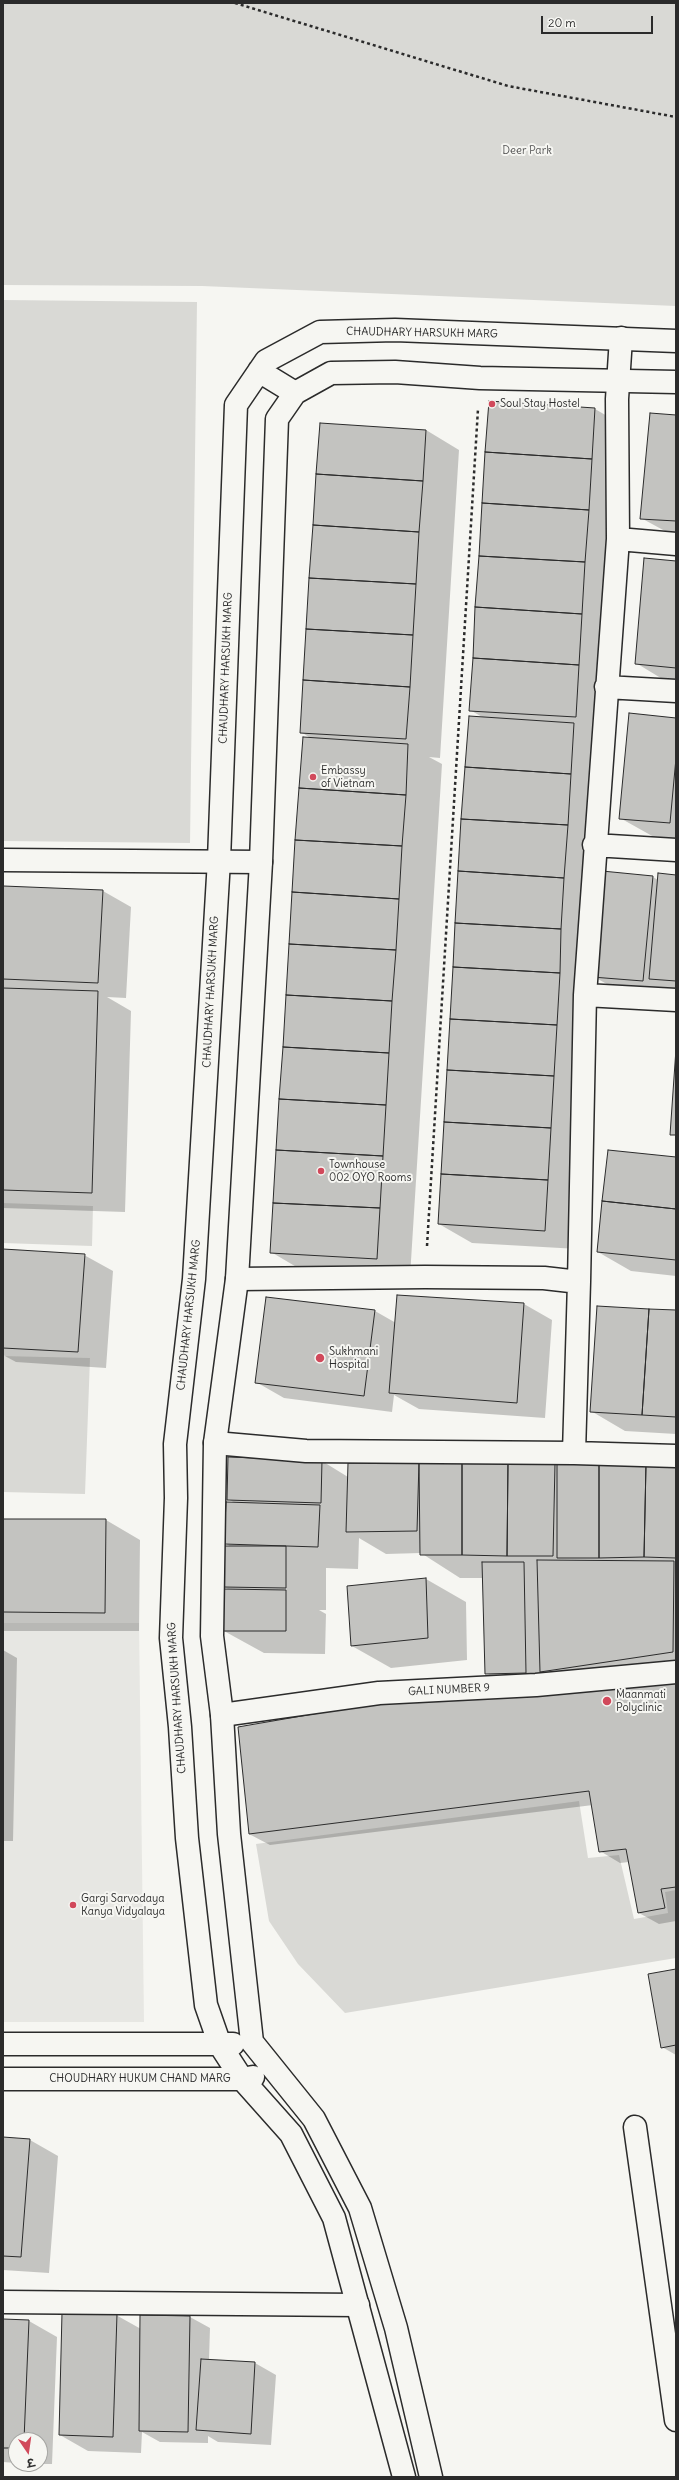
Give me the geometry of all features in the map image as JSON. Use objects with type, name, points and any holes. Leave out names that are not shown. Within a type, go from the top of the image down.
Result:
[{"type":"street","name":"CHAUDHARY HARSUKH MARG","points":[[404,2477],[334,2218],[291,2134],[242,2079],[220,2044],[206,2005],[187,1838],[180,1727],[171,1638],[176,1498],[175,1444],[194,1279],[219,860],[236,405],[266,361],[320,332],[395,330],[676,341]]},
{"type":"street","points":[[574,1452],[585,995],[594,845],[618,540],[617,399],[621,338]]},
{"type":"street","points":[[259,371],[295,393]]},
{"type":"street","points":[[431,2477],[396,2328],[360,2208],[314,2119],[252,2042],[229,1834],[222,1715],[212,1636],[215,1443],[237,1279],[261,862],[277,419],[295,393],[331,373],[395,372],[480,378],[676,382]]},
{"type":"street","points":[[618,540],[676,544]]},
{"type":"street","points":[[606,687],[676,691]]},
{"type":"street","points":[[594,845],[676,850]]},
{"type":"street","points":[[3,860],[219,860],[261,862]]},
{"type":"street","points":[[585,995],[676,1000]]},
{"type":"street","points":[[237,1279],[425,1277],[544,1278],[579,1282]]},
{"type":"street","points":[[215,1443],[306,1451],[574,1452],[676,1456]]},
{"type":"street","name":"GALI NUMBER 9","points":[[222,1715],[379,1693],[536,1685],[676,1672]]},
{"type":"street","points":[[3,2044],[220,2044],[252,2042]]},
{"type":"street","name":"CHOUDHARY HUKUM CHAND MARG","points":[[3,2079],[242,2079],[276,2073]]},
{"type":"street","points":[[635,2127],[676,2420]]},
{"type":"street","points":[[3,2302],[358,2305]]},
{"type":"path","points":[[236,3],[508,86],[676,117]]},
{"type":"path","points":[[425,1277],[480,378]]},
{"type":"shaded area","name":"Gargi Sarvodaya Kanya Vidyalaya","points":[[3,1623],[139,1623],[144,2022],[3,2022]]},
{"type":"green space","name":"Deer Park","points":[[3,3],[676,3],[676,306],[202,286],[3,285]]},
{"type":"green space","points":[[3,300],[197,302],[190,843],[3,841]]},
{"type":"green space","points":[[3,1203],[93,1206],[92,1246],[3,1243]]},
{"type":"green space","points":[[3,1356],[90,1358],[85,1494],[3,1492]]},
{"type":"green space","points":[[579,1801],[588,1858],[619,1855],[634,1919],[668,1913],[665,1892],[676,1890],[676,1958],[345,2013],[298,1964],[269,1921],[256,1844]]},
{"type":"building","points":[[489,401],[595,408],[592,459],[485,452]]},
{"type":"building","points":[[650,413],[676,415],[676,521],[640,519]]},
{"type":"building","points":[[320,423],[426,430],[423,481],[316,474]]},
{"type":"building","points":[[485,452],[592,459],[589,510],[482,503]]},
{"type":"building","points":[[316,474],[423,481],[419,532],[313,525]]},
{"type":"building","points":[[482,503],[589,510],[585,562],[479,556]]},
{"type":"building","points":[[313,525],[419,532],[416,584],[309,578]]},
{"type":"building","points":[[479,556],[585,562],[582,614],[475,607]]},
{"type":"building","points":[[644,558],[676,561],[676,668],[635,664]]},
{"type":"building","points":[[309,578],[416,584],[413,635],[306,629]]},
{"type":"building","points":[[475,607],[582,614],[579,665],[473,658]]},
{"type":"building","points":[[306,629],[413,635],[410,687],[303,680]]},
{"type":"building","points":[[473,658],[579,665],[576,717],[469,711]]},
{"type":"building","points":[[303,680],[410,687],[406,739],[300,733]]},
{"type":"building","points":[[629,713],[676,718],[676,758],[670,823],[619,819]]},
{"type":"building","points":[[469,716],[574,723],[571,774],[465,767]]},
{"type":"building","points":[[303,737],[408,744],[406,795],[299,788]]},
{"type":"building","points":[[465,767],[571,774],[568,825],[461,819]]},
{"type":"building","points":[[299,788],[406,795],[402,846],[295,840]]},
{"type":"building","points":[[461,819],[568,825],[564,878],[458,871]]},
{"type":"building","points":[[295,840],[402,846],[399,899],[292,892]]},
{"type":"building","points":[[458,871],[564,878],[561,929],[455,923]]},
{"type":"building","points":[[602,871],[653,876],[643,981],[592,977]]},
{"type":"building","points":[[658,873],[676,875],[676,981],[649,979]]},
{"type":"building","points":[[3,886],[103,890],[98,983],[3,979]]},
{"type":"building","points":[[292,892],[399,899],[396,950],[289,944]]},
{"type":"building","points":[[455,923],[561,929],[560,973],[453,967]]},
{"type":"building","points":[[289,944],[396,950],[392,1001],[286,995]]},
{"type":"building","points":[[453,967],[560,973],[557,1025],[450,1019]]},
{"type":"building","points":[[3,988],[98,991],[92,1193],[3,1190]]},
{"type":"building","points":[[286,995],[392,1001],[389,1053],[283,1047]]},
{"type":"building","points":[[450,1019],[557,1025],[554,1076],[447,1070]]},
{"type":"building","points":[[283,1047],[389,1053],[386,1105],[279,1099]]},
{"type":"building","points":[[676,1049],[676,1135],[670,1135]]},
{"type":"building","points":[[447,1070],[554,1076],[551,1128],[444,1122]]},
{"type":"building","points":[[279,1099],[386,1105],[383,1156],[276,1150]]},
{"type":"building","points":[[444,1122],[551,1128],[548,1180],[441,1174]]},
{"type":"building","points":[[276,1150],[383,1156],[380,1208],[273,1203]]},
{"type":"building","points":[[608,1150],[676,1157],[676,1209],[602,1201]]},
{"type":"building","points":[[441,1174],[548,1180],[545,1231],[438,1224]]},
{"type":"building","points":[[602,1201],[676,1209],[676,1260],[597,1252]]},
{"type":"building","points":[[273,1203],[380,1208],[377,1259],[270,1253]]},
{"type":"building","points":[[3,1249],[85,1254],[78,1352],[3,1348]]},
{"type":"building","points":[[397,1295],[524,1303],[517,1403],[389,1393]]},
{"type":"building","points":[[266,1297],[375,1310],[364,1396],[255,1383]]},
{"type":"building","points":[[597,1306],[649,1309],[642,1415],[590,1412]]},
{"type":"building","points":[[649,1309],[676,1310],[676,1417],[642,1415]]},
{"type":"building","points":[[228,1457],[322,1460],[321,1503],[227,1500]]},
{"type":"building","points":[[419,1461],[462,1461],[462,1555],[420,1555]]},
{"type":"building","points":[[462,1461],[508,1462],[507,1556],[462,1555]]},
{"type":"building","points":[[419,1462],[417,1531],[346,1532],[348,1463]]},
{"type":"building","points":[[508,1462],[555,1463],[553,1556],[507,1556]]},
{"type":"building","points":[[557,1464],[599,1464],[599,1558],[557,1558]]},
{"type":"building","points":[[599,1464],[646,1464],[644,1557],[599,1558]]},
{"type":"building","points":[[646,1464],[676,1467],[676,1558],[644,1557]]},
{"type":"building","points":[[226,1502],[320,1505],[318,1547],[224,1544]]},
{"type":"building","points":[[3,1519],[106,1519],[105,1613],[3,1612]]},
{"type":"building","points":[[223,1546],[286,1546],[286,1588],[223,1587]]},
{"type":"building","points":[[537,1560],[674,1561],[673,1652],[540,1672]]},
{"type":"building","points":[[482,1562],[524,1562],[526,1673],[485,1674]]},
{"type":"building","points":[[426,1578],[428,1638],[351,1646],[347,1586]]},
{"type":"building","points":[[223,1589],[286,1590],[286,1631],[223,1631]]},
{"type":"building","points":[[676,1680],[676,1887],[661,1889],[665,1908],[638,1913],[626,1849],[599,1852],[589,1791],[249,1834],[238,1727],[371,1704]]},
{"type":"building","points":[[676,1969],[676,2045],[661,2048],[648,1974]]},
{"type":"building","points":[[3,2137],[30,2139],[21,2257],[3,2256]]},
{"type":"building","points":[[62,2313],[117,2314],[113,2437],[59,2435]]},
{"type":"building","points":[[140,2315],[190,2316],[188,2432],[139,2431]]},
{"type":"building","points":[[3,2319],[29,2320],[24,2432],[8,2432],[8,2448],[3,2448]]},
{"type":"building","points":[[201,2359],[255,2362],[251,2434],[196,2430]]},
{"type":"place","name":"Soul Stay Hostel","points":[[492,404]]},
{"type":"place","name":"Embassy of Vietnam","points":[[313,777]]},
{"type":"place","name":"Townhouse 002 OYO Rooms","points":[[321,1171]]},
{"type":"place","name":"Sukhmani Hospital","points":[[320,1358]]},
{"type":"place","name":"Maanmati Polyclinic","points":[[607,1701]]},
{"type":"place","name":"Gargi Sarvodaya Kanya Vidyalaya","points":[[73,1905]]}]
